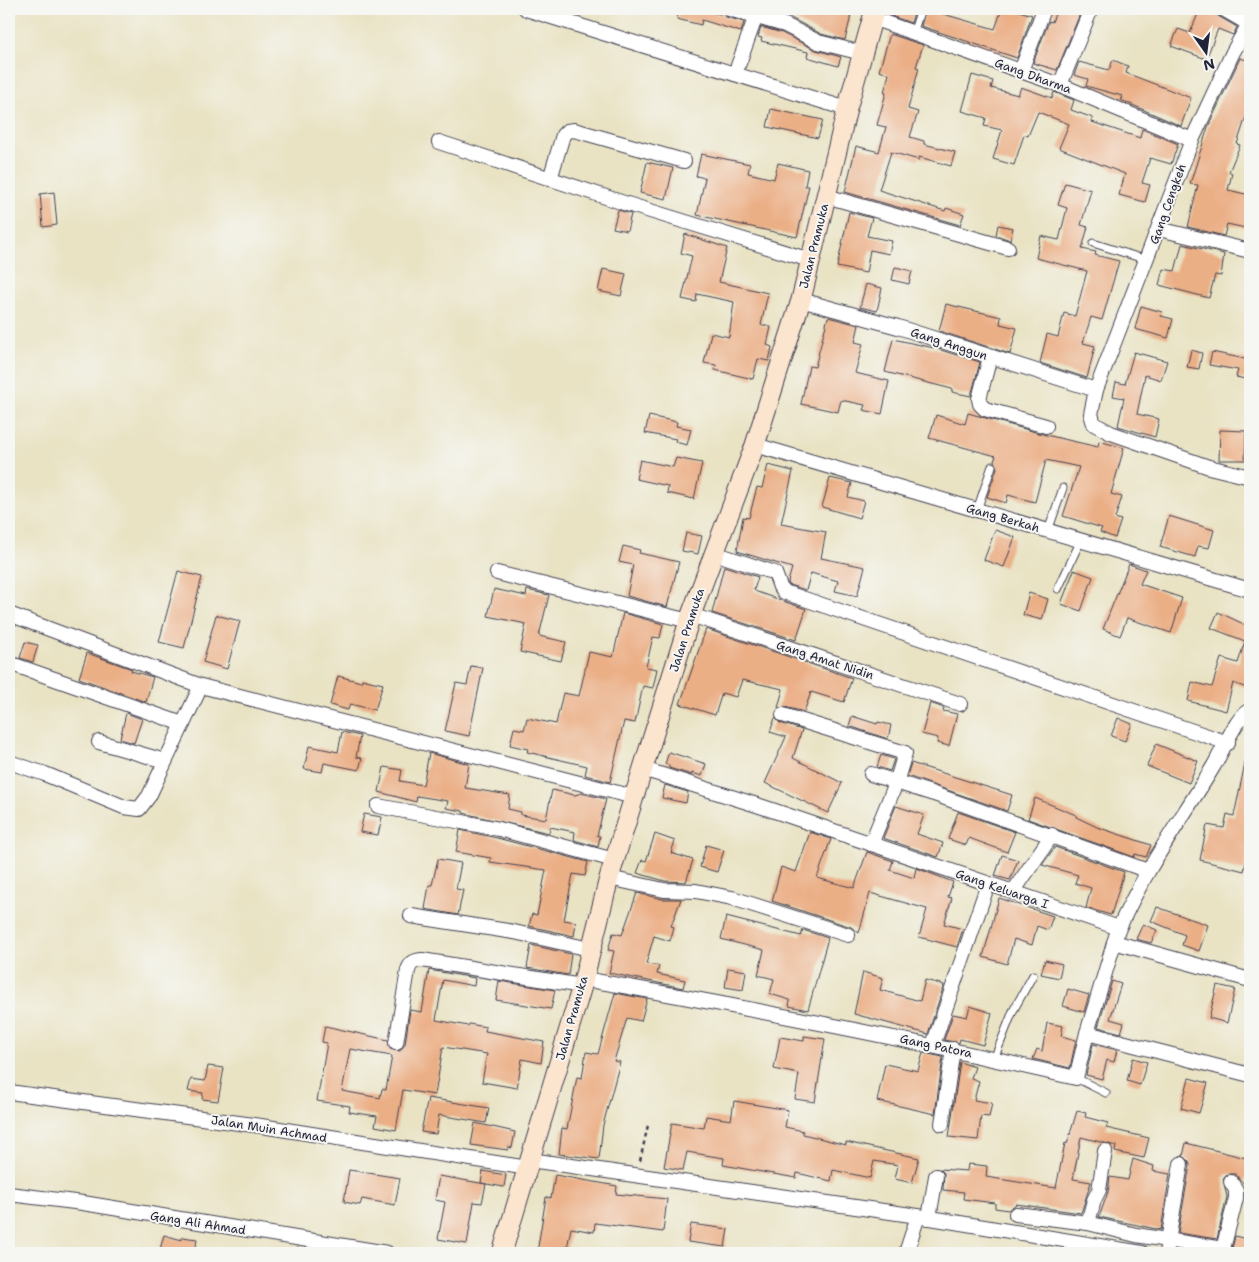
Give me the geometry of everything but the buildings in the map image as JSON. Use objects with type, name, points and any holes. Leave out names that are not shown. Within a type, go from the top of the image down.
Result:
[{"type":"street","points":[[526,9],[847,109]]},
{"type":"street","points":[[729,9],[785,25],[818,42],[862,53]]},
{"type":"street","points":[[1021,71],[1044,9]]},
{"type":"street","points":[[1060,85],[1091,9]]},
{"type":"street","points":[[1223,9],[1250,23]]},
{"type":"street","name":"Gang Dharma","points":[[874,13],[913,33],[1060,85],[1192,140]]},
{"type":"street","name":"Jalan Pramuka","points":[[502,1253],[583,982],[590,948],[612,869],[690,618],[755,446],[801,300],[847,109],[874,13]]},
{"type":"street","points":[[735,74],[756,16]]},
{"type":"street","name":"Gang Cengkeh","points":[[1250,23],[1233,52],[1192,140],[1096,390],[1091,414],[1094,424],[1104,430],[1209,467],[1250,477]]},
{"type":"street","points":[[550,179],[563,135],[567,131],[574,130],[684,161]]},
{"type":"street","points":[[439,142],[550,179],[810,260]]},
{"type":"street","points":[[826,196],[1008,248]]},
{"type":"street","points":[[1159,229],[1250,252]]},
{"type":"street","name":"Gang Anggun","points":[[801,300],[898,327],[1096,390]]},
{"type":"street","points":[[990,357],[979,399],[980,404],[985,409],[1046,426]]},
{"type":"street","name":"Gang Berkah","points":[[755,446],[1250,590]]},
{"type":"street","points":[[714,553],[775,573],[780,588],[784,592],[1228,743]]},
{"type":"street","name":"Gang Amat Nidin","points":[[497,573],[690,618],[960,704]]},
{"type":"street","points":[[9,614],[201,686],[634,797]]},
{"type":"street","points":[[9,663],[183,724]]},
{"type":"street","points":[[9,762],[45,774],[131,810],[138,809],[144,805],[201,686]]},
{"type":"street","points":[[1076,1078],[1087,1033],[1119,928],[1148,871],[1228,743],[1239,719],[1250,710]]},
{"type":"street","points":[[783,715],[905,753],[896,783],[871,844]]},
{"type":"street","points":[[99,742],[165,761]]},
{"type":"street","name":"Gang Keluarga I","points":[[643,769],[1119,928]]},
{"type":"street","points":[[871,774],[1052,835],[1148,871]]},
{"type":"street","points":[[378,806],[499,829],[612,869],[664,890],[696,891],[732,898],[848,934]]},
{"type":"street","points":[[1013,892],[1052,835]]},
{"type":"street","points":[[933,1044],[988,884]]},
{"type":"street","points":[[411,916],[514,932],[590,948]]},
{"type":"street","points":[[1114,942],[1250,980]]},
{"type":"street","name":"Gang Patora","points":[[396,1043],[410,963],[422,960],[747,1007],[933,1044],[1076,1078]]},
{"type":"street","points":[[1087,1033],[1250,1075]]},
{"type":"street","points":[[942,1124],[953,1049]]},
{"type":"street","name":"Jalan Muin Achmad","points":[[9,1092],[529,1164]]},
{"type":"street","points":[[1094,1245],[1093,1224],[1105,1152]]},
{"type":"street","points":[[529,1164],[637,1175],[923,1217],[1142,1253]]},
{"type":"street","points":[[1166,1253],[1181,1164]]},
{"type":"street","points":[[906,1253],[923,1217],[936,1176]]},
{"type":"street","points":[[1016,1214],[1093,1224],[1136,1235],[1168,1239],[1222,1251],[1236,1198],[1236,1190],[1231,1182]]},
{"type":"street","name":"Gang Ali Ahmad","points":[[9,1194],[83,1203],[321,1248],[387,1253]]},
{"type":"street","points":[[1059,1239],[1061,1221]]},
{"type":"lane","points":[[913,33],[921,9]]},
{"type":"lane","points":[[1093,242],[1147,260]]},
{"type":"lane","points":[[977,510],[992,466]]},
{"type":"lane","points":[[1048,531],[1063,488]]},
{"type":"lane","points":[[1058,589],[1081,540]]},
{"type":"lane","points":[[994,1059],[1013,1011],[1033,975]]},
{"type":"lane","points":[[1076,1078],[1106,1093]]},
{"type":"path","points":[[637,1175],[648,1125]]}]
